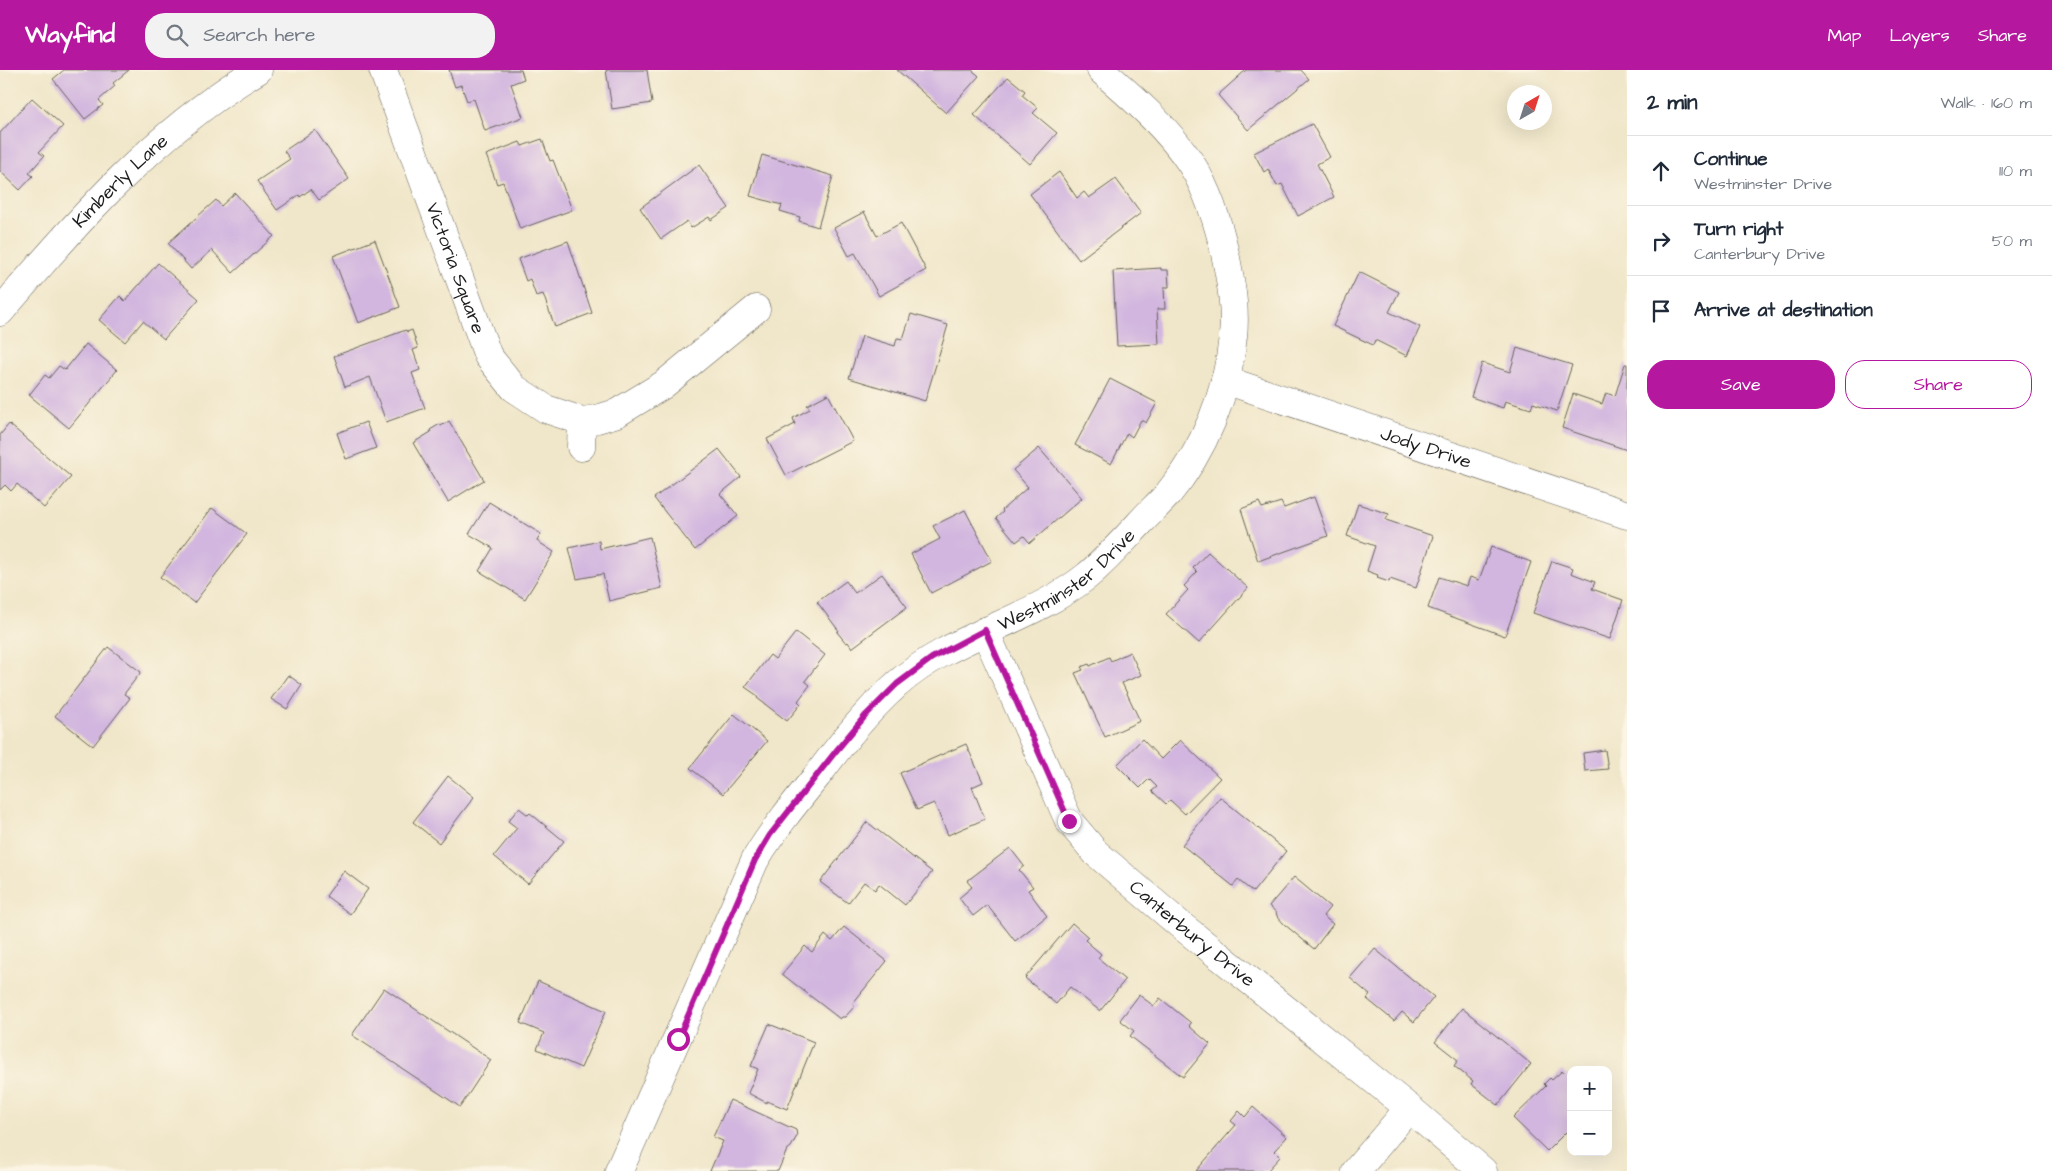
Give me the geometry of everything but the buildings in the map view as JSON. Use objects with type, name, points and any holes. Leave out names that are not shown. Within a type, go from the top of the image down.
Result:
[{"type":"street","name":"Kimberly Lane","points":[[0,312],[88,211],[144,155],[184,121],[234,84],[258,70]]},
{"type":"street","name":"Victoria Square","points":[[383,70],[488,356],[514,388],[582,434],[663,385],[756,310]]},
{"type":"street","name":"Westminster Drive","points":[[619,1171],[755,860],[770,835],[866,715],[897,684],[932,658],[985,630],[1047,602],[1086,576],[1120,544],[1168,494],[1184,472],[1214,417],[1225,380],[1233,335],[1232,285],[1222,236],[1210,202],[1191,164],[1165,131],[1101,70]]},
{"type":"street","name":"Jody Drive","points":[[1225,380],[1627,515]]},
{"type":"street","name":"Canterbury Drive","points":[[985,630],[1069,821],[1096,853],[1178,923],[1409,1108],[1483,1171]]},
{"type":"street","points":[[1356,1171],[1409,1108]]},
{"type":"route","points":[[678,1039],[755,860],[770,835],[866,715],[897,684],[932,658],[985,630],[1069,821]]}]
